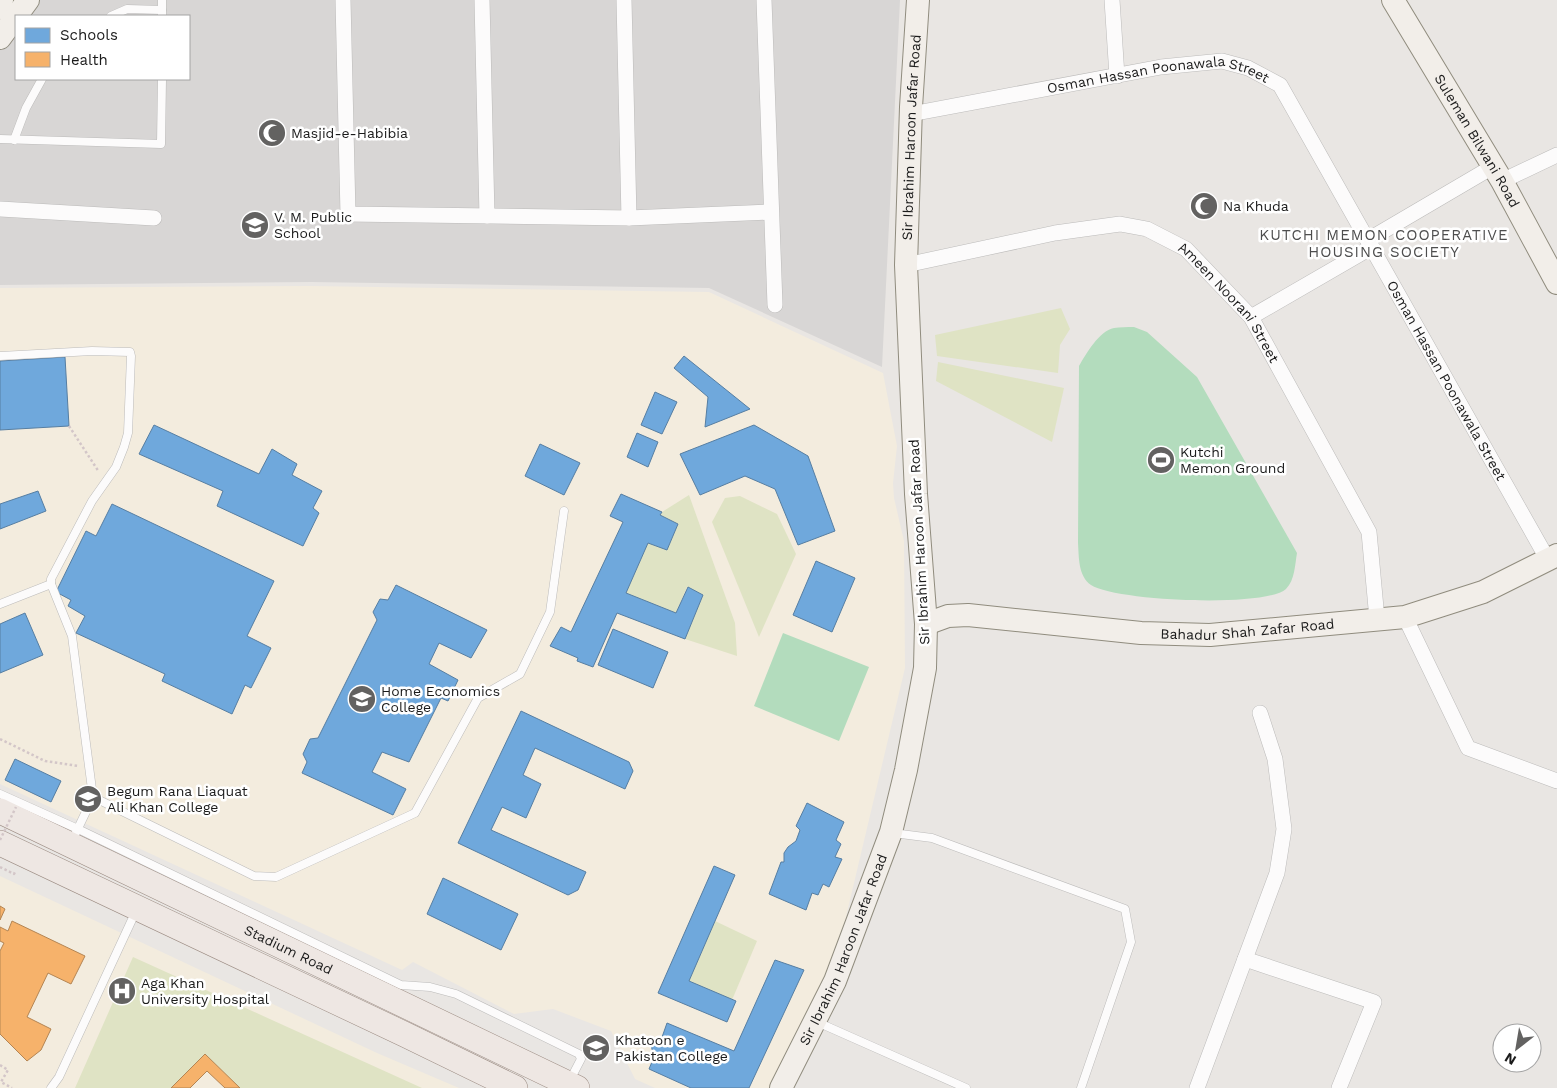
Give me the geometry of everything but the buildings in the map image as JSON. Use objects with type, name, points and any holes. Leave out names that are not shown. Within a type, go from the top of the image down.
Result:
[{"type":"main road","name":"Stadium Road","points":[[8,809],[74,837],[418,999],[573,1086]]},
{"type":"main road","name":"Stadium Road","points":[[0,842],[515,1088]]},
{"type":"main road","points":[[404,1034],[418,999]]},
{"type":"street","points":[[0,8],[2,0]]},
{"type":"street","points":[[17,15],[28,0]]},
{"type":"street","points":[[343,0],[348,214],[629,218],[770,212]]},
{"type":"street","points":[[482,0],[487,216]]},
{"type":"street","points":[[624,0],[629,218]]},
{"type":"street","points":[[764,0],[774,305]]},
{"type":"street","name":"Sir Ibrahim Haroon Jafar Road","points":[[781,1088],[835,981],[891,832],[906,770],[925,668],[926,624],[915,475],[906,265],[911,114],[918,0]]},
{"type":"street","points":[[1112,0],[1117,76]]},
{"type":"street","name":"Suleman Bilwani Road","points":[[1393,0],[1498,174],[1557,283]]},
{"type":"street","points":[[0,38],[15,18]]},
{"type":"street","name":"Osman Hassan Poonawala Street","points":[[911,114],[1161,67],[1222,61],[1248,68],[1280,86],[1552,558]]},
{"type":"street","points":[[1251,317],[1370,244],[1498,174],[1557,155]]},
{"type":"street","points":[[0,209],[154,218]]},
{"type":"street","name":"Ameen Noorani Street","points":[[906,265],[1055,234],[1120,224],[1147,229],[1186,249],[1251,317],[1369,532],[1377,619]]},
{"type":"street","name":"Bahadur Shah Zafar Road","points":[[926,624],[948,616],[968,615],[1141,633],[1210,635],[1405,617],[1482,592],[1552,558]]},
{"type":"street","points":[[1405,617],[1468,748],[1557,781]]},
{"type":"street","points":[[1196,1088],[1277,872],[1284,829],[1275,759],[1260,713]]},
{"type":"street","points":[[1245,959],[1374,1002],[1340,1088]]},
{"type":"lane","points":[[113,15],[127,9],[162,13],[162,0]]},
{"type":"lane","points":[[14,140],[26,108],[41,80]]},
{"type":"lane","points":[[0,139],[161,144],[162,80]]},
{"type":"lane","points":[[0,356],[92,351],[130,352],[128,433],[124,447],[116,467],[87,510],[51,578],[51,584],[72,636],[93,797],[74,837],[0,794]]},
{"type":"lane","points":[[93,797],[254,876],[276,877],[415,813],[478,698],[520,674],[550,612],[564,511]]},
{"type":"lane","points":[[0,604],[51,584]]},
{"type":"lane","points":[[891,832],[932,838],[1125,909],[1131,942],[1081,1088]]},
{"type":"lane","points":[[51,1088],[59,1077],[138,907]]},
{"type":"lane","points":[[815,1020],[966,1088]]},
{"type":"lane","points":[[59,1077],[60,1088]]},
{"type":"path","points":[[69,426],[106,482]]},
{"type":"path","points":[[0,739],[45,760],[89,768]]},
{"type":"path","points":[[0,842],[8,809]]},
{"type":"path","points":[[0,867],[14,874]]},
{"type":"path","points":[[0,1065],[8,1070],[1,1082],[12,1088]]},
{"type":"shaded area","points":[[0,0],[900,0],[882,367],[709,288],[311,282],[0,285]]},
{"type":"shaded area","points":[[310,286],[709,292],[883,373],[897,446],[893,483],[894,498],[904,541],[905,668],[845,921],[819,991],[775,1088],[655,1088],[635,1079],[611,1031],[553,1009],[514,1014],[413,962],[402,970],[0,784],[0,288]]},
{"type":"shaded area","name":"Aga Khan University Hospital","points":[[0,876],[377,1053],[459,1088],[0,1088]]},
{"type":"green space","points":[[1061,308],[1070,329],[1060,345],[1058,373],[937,356],[935,335]]},
{"type":"green space","name":"Kutchi Memon Ground","points":[[1134,327],[1147,332],[1197,377],[1297,553],[1293,577],[1286,589],[1273,595],[1250,599],[1190,600],[1105,591],[1091,585],[1084,577],[1080,566],[1078,543],[1079,366],[1098,338],[1108,330]]},
{"type":"green space","points":[[938,362],[1064,388],[1052,442],[936,381]]},
{"type":"green space","points":[[689,495],[735,623],[737,656],[685,639],[703,595],[687,587],[676,613],[626,593],[648,543],[667,550],[678,524],[660,515]]},
{"type":"green space","points":[[740,496],[777,514],[796,554],[759,637],[712,522],[725,498]]},
{"type":"green space","points":[[783,633],[869,667],[839,741],[754,706]]},
{"type":"green space","points":[[715,921],[757,941],[732,1000],[689,981]]},
{"type":"green space","points":[[133,957],[422,1088],[240,1088],[205,1054],[171,1088],[75,1088]]},
{"type":"place","name":"Masjid-e-Habibia","points":[[272,133]]},
{"type":"place","name":"Na Khuda","points":[[1204,206]]},
{"type":"place","name":"V. M. Public School","points":[[255,225]]},
{"type":"place","name":"Kutchi Memon Ground","points":[[1161,460]]},
{"type":"place","name":"Home Economics College","points":[[362,699]]},
{"type":"place","name":"Begum Rana Liaquat Ali Khan College","points":[[88,799]]},
{"type":"place","name":"Aga Khan University Hospital","points":[[122,991]]},
{"type":"place","name":"Khatoon e Pakistan College","points":[[596,1048]]},
{"type":"district","name":"KUTCHI MEMON COOPERATIVE HOUSING SOCIETY","points":[[1384,244]]}]
